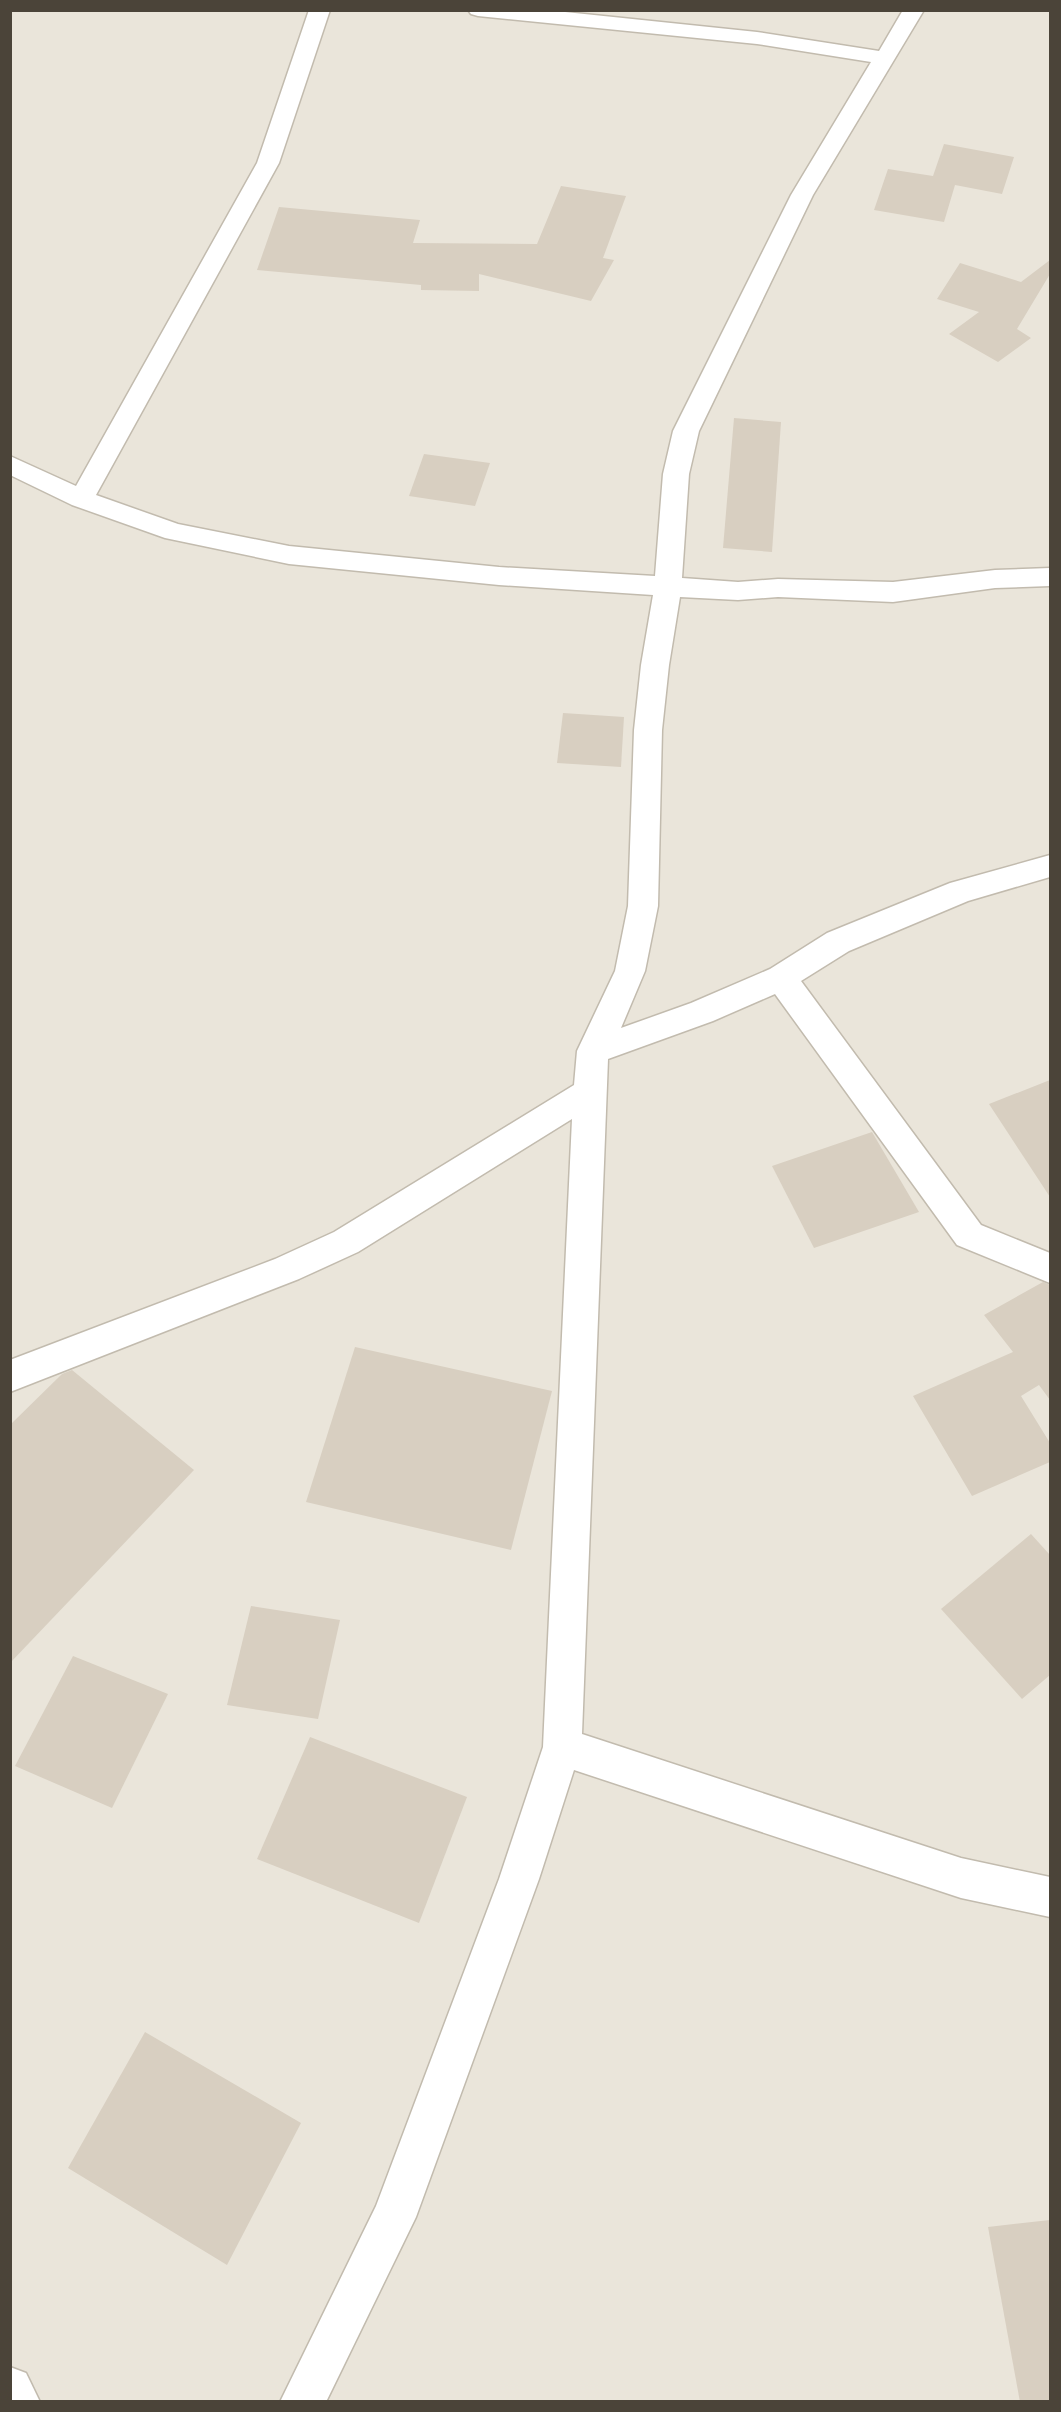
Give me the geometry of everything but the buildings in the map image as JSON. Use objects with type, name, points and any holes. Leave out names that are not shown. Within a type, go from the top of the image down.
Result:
[{"type":"street","points":[[81,499],[268,163],[320,10]]},
{"type":"street","points":[[478,10],[757,38],[885,57]]},
{"type":"street","points":[[303,2402],[394,2217],[519,1879],[562,1747],[589,1092],[593,1051],[630,970],[644,906],[648,730],[655,665],[668,586],[676,474],[686,431],[802,195],[914,10]]},
{"type":"street","points":[[10,464],[81,499],[174,532],[289,555],[499,576],[738,591],[778,588],[893,592],[995,579],[1050,578]]},
{"type":"street","points":[[593,1051],[702,1012],[781,978],[838,942],[951,895],[1050,866]]},
{"type":"street","points":[[781,978],[969,1235],[1050,1268]]},
{"type":"street","points":[[10,1376],[287,1269],[346,1242],[589,1092]]},
{"type":"street","points":[[562,1747],[961,1878],[1050,1896]]},
{"type":"street","points":[[10,2389],[18,2402]]},
{"type":"shaded area","points":[[11,11],[1050,11],[1050,2401],[11,2401]]}]
